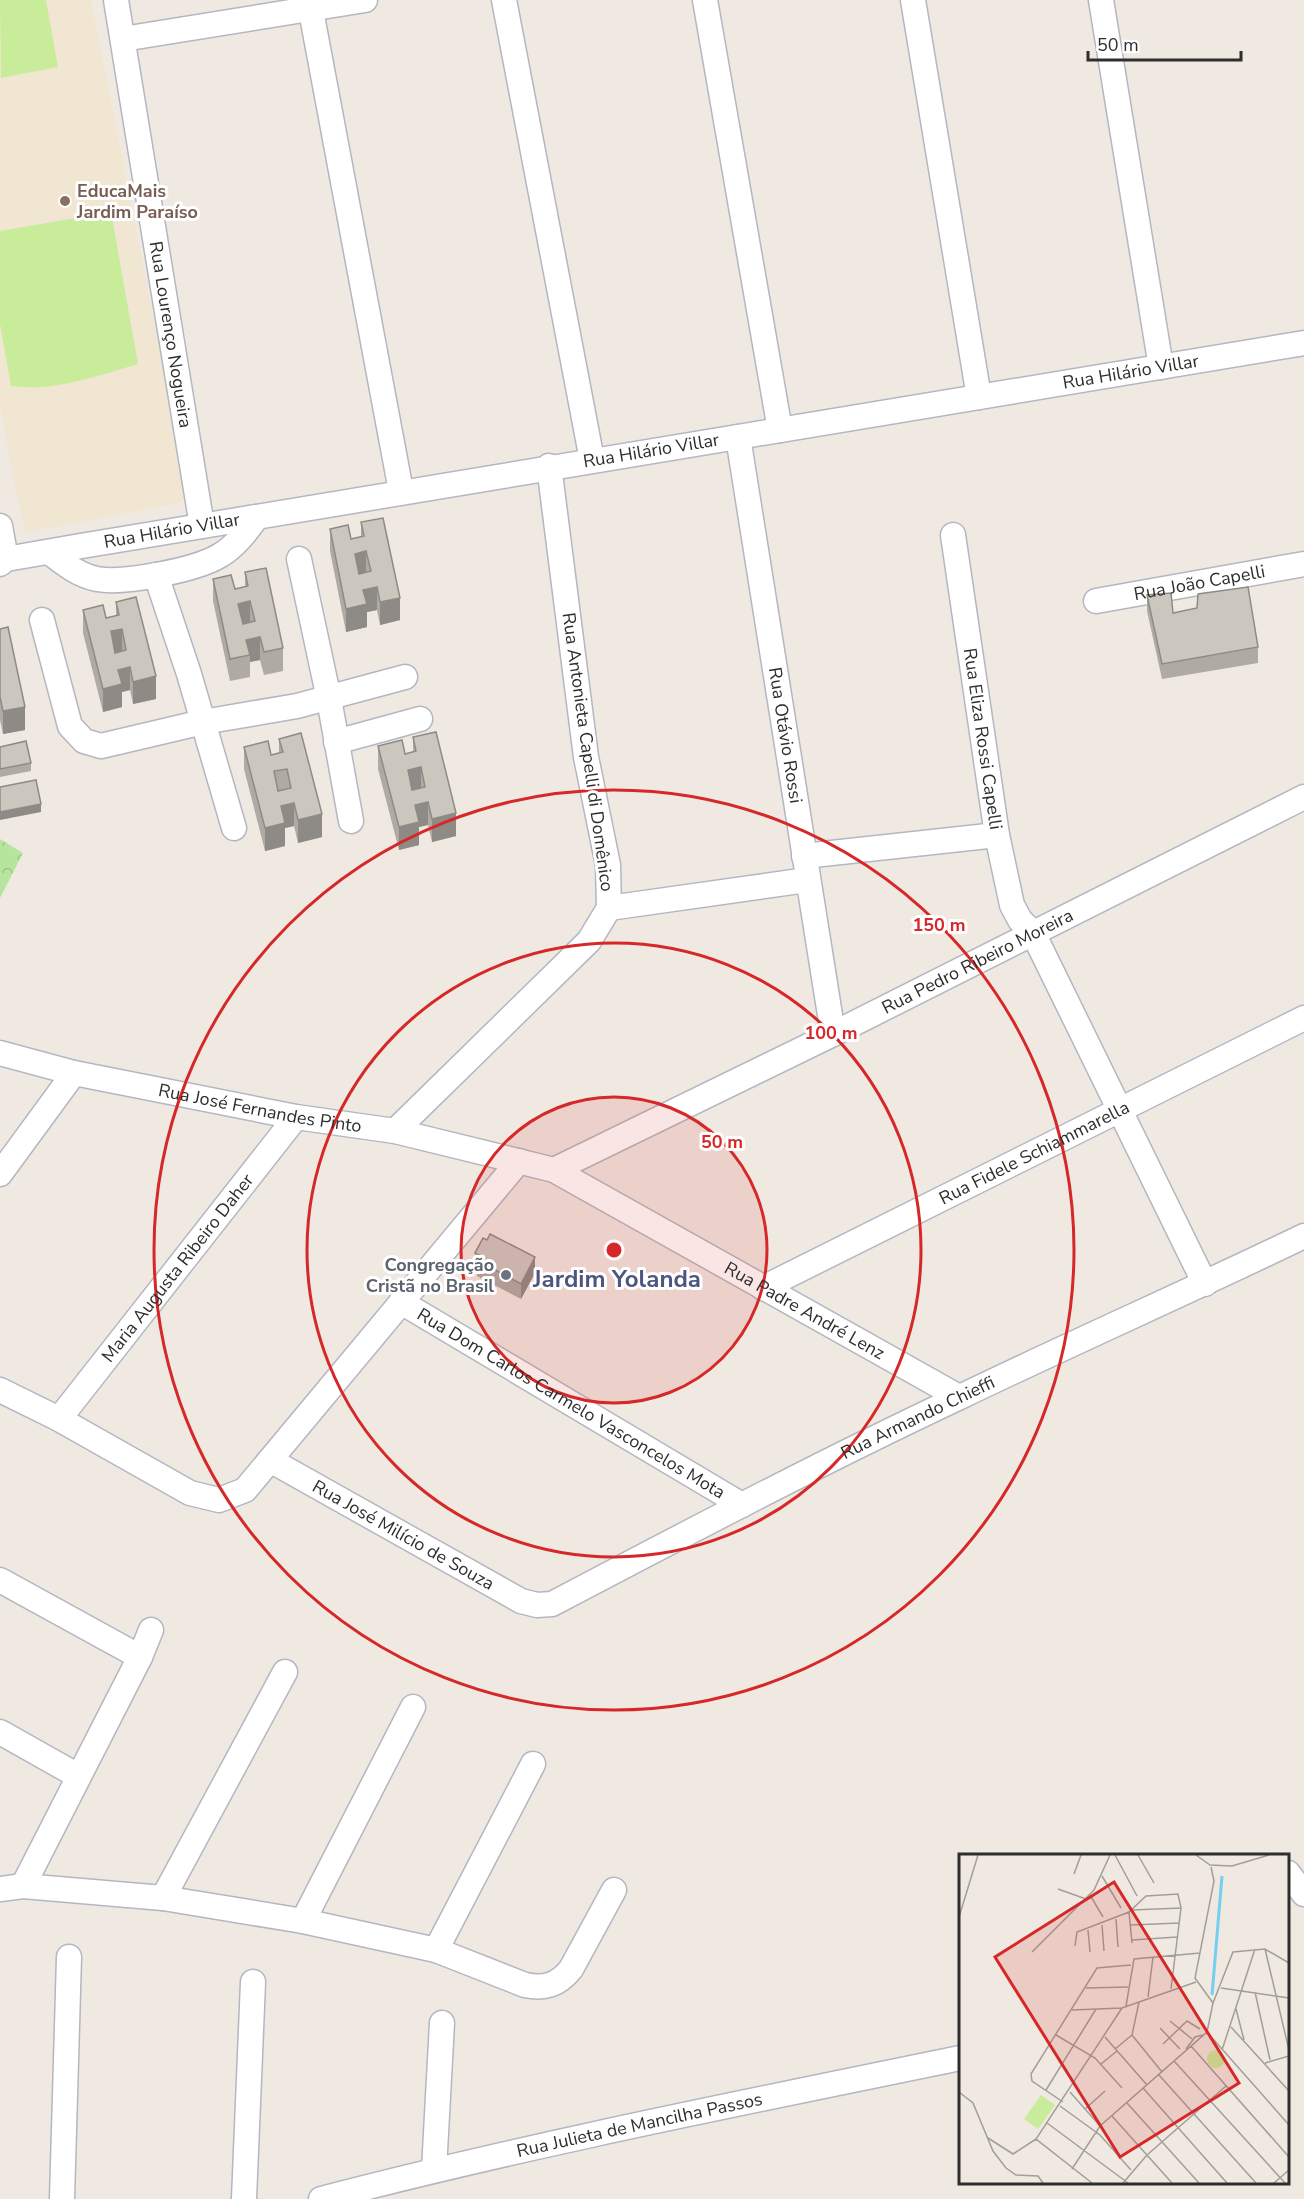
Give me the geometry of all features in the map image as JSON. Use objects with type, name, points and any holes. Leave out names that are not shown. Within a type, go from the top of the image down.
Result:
[{"type":"street","name":"Rua Lourenço Nogueira","points":[[116,0],[202,526]]},
{"type":"street","points":[[123,39],[310,5],[365,0]]},
{"type":"street","points":[[504,0],[592,460]]},
{"type":"street","points":[[705,0],[780,430]]},
{"type":"street","points":[[913,0],[979,397]]},
{"type":"street","points":[[1101,0],[1161,367]]},
{"type":"street","points":[[310,5],[401,491]]},
{"type":"street","name":"Rua Hilário Villar","points":[[3,562],[49,552],[549,466],[1304,343]]},
{"type":"street","name":"Rua Otávio Rossi","points":[[738,437],[832,1034]]},
{"type":"street","name":"Rua Antonieta Capelli di Domênico","points":[[395,1131],[589,941],[609,908],[608,865],[586,757],[549,466]]},
{"type":"street","points":[[49,552],[71,569],[97,579],[124,579],[156,574],[194,566],[218,556],[240,540],[257,517]]},
{"type":"street","points":[[0,526],[3,562]]},
{"type":"street","name":"Rua Eliza Rossi Capelli","points":[[953,535],[997,835],[1012,904],[1020,920],[1033,933],[1205,1284]]},
{"type":"street","points":[[299,559],[329,699],[351,821]]},
{"type":"street","name":"Rua João Capelli","points":[[1096,601],[1304,564]]},
{"type":"street","points":[[156,574],[204,722],[234,828]]},
{"type":"street","points":[[42,620],[70,726],[84,741],[101,746],[204,722],[329,699],[405,677]]},
{"type":"street","points":[[336,742],[420,719]]},
{"type":"street","name":"Rua Pedro Ribeiro Moreira","points":[[554,1170],[832,1034],[1304,797]]},
{"type":"street","points":[[804,856],[997,835]]},
{"type":"street","points":[[609,908],[807,880]]},
{"type":"street","name":"Rua Fidele Schiammarella","points":[[763,1288],[1304,1018]]},
{"type":"street","name":"Rua José Fernandes Pinto","points":[[0,1053],[74,1073],[296,1117],[395,1131],[519,1161]]},
{"type":"street","points":[[0,1174],[74,1073]]},
{"type":"street","name":"Maria Augusta Ribeiro Daher","points":[[59,1419],[296,1117]]},
{"type":"street","points":[[0,1390],[59,1419],[190,1493],[219,1500],[245,1490],[519,1161]]},
{"type":"street","name":"Rua Padre André Lenz","points":[[519,1161],[554,1170],[959,1397]]},
{"type":"street","name":"Rua Armando Chieffi","points":[[537,1605],[552,1604],[742,1505],[959,1397],[1304,1236]]},
{"type":"street","name":"Rua Dom Carlos Carmelo Vasconcelos Mota","points":[[401,1302],[742,1505]]},
{"type":"street","name":"Rua José Milício de Souza","points":[[270,1460],[521,1602],[537,1605]]},
{"type":"street","points":[[0,1580],[140,1657]]},
{"type":"street","points":[[151,1630],[140,1657],[78,1776],[11,1887],[164,1898],[303,1921],[436,1950],[525,1985],[540,1988],[553,1985],[571,1970],[614,1890]]},
{"type":"street","points":[[164,1898],[285,1671]]},
{"type":"street","points":[[303,1921],[413,1707]]},
{"type":"street","points":[[0,1732],[78,1776]]},
{"type":"street","points":[[436,1950],[533,1764]]},
{"type":"street","points":[[1289,1875],[1304,1894]]},
{"type":"street","points":[[62,2199],[69,1957]]},
{"type":"street","points":[[244,2199],[253,1982]]},
{"type":"street","points":[[434,2170],[442,2023]]},
{"type":"street","name":"Rua Julieta de Mancilha Passos","points":[[321,2199],[434,2170],[959,2058]]},
{"type":"shaded area","name":"EducaMais Jardim Paraíso","points":[[0,0],[91,0],[189,501],[26,532],[13,477],[0,402]]},
{"type":"green space","points":[[0,0],[46,0],[58,67],[1,78]]},
{"type":"green space","points":[[111,212],[138,364],[59,385],[11,386],[0,324],[0,231]]},
{"type":"green space","points":[[0,839],[23,853],[0,898]]},
{"type":"building","points":[[383,518],[400,598],[380,602],[377,587],[363,590],[367,604],[346,609],[330,529],[348,525],[351,539],[364,536],[361,522]],"holes":[[[366,551],[371,571],[359,574],[355,554]]]},
{"type":"building","points":[[266,568],[283,648],[264,652],[260,637],[246,640],[250,655],[230,659],[213,579],[231,575],[235,589],[248,586],[245,572]],"holes":[[[250,601],[255,621],[243,624],[238,604]]]},
{"type":"building","points":[[1248,587],[1258,647],[1162,664],[1147,595],[1171,593],[1173,613],[1197,608],[1198,594]]},
{"type":"building","points":[[136,597],[156,676],[133,682],[130,667],[118,670],[122,684],[103,689],[83,610],[103,605],[106,618],[119,615],[116,602]],"holes":[[[122,629],[126,650],[115,653],[111,631]]]},
{"type":"building","points":[[8,627],[25,707],[3,711],[0,697],[0,629]]},
{"type":"building","points":[[436,732],[456,813],[432,819],[428,802],[415,805],[419,822],[399,827],[378,746],[402,740],[405,754],[416,751],[413,737]],"holes":[[[421,767],[425,787],[412,790],[408,770]]]},
{"type":"building","points":[[301,733],[322,814],[298,820],[294,803],[281,806],[285,823],[265,828],[244,747],[268,741],[271,755],[283,752],[279,739]],"holes":[[[287,769],[291,788],[278,791],[274,771]]]},
{"type":"building","points":[[26,741],[31,763],[0,769],[0,747]]},
{"type":"building","points":[[36,780],[41,804],[0,812],[0,787]]},
{"type":"building","points":[[490,1234],[535,1257],[521,1284],[477,1260],[479,1255],[475,1253],[483,1238],[487,1240]]},
{"type":"place","name":"EducaMais Jardim Paraíso","points":[[65,201]]},
{"type":"place","name":"Congregação Cristã no Brasil","points":[[506,1275]]},
{"type":"district","name":"Jardim Yolanda","points":[[617,1279]]}]
